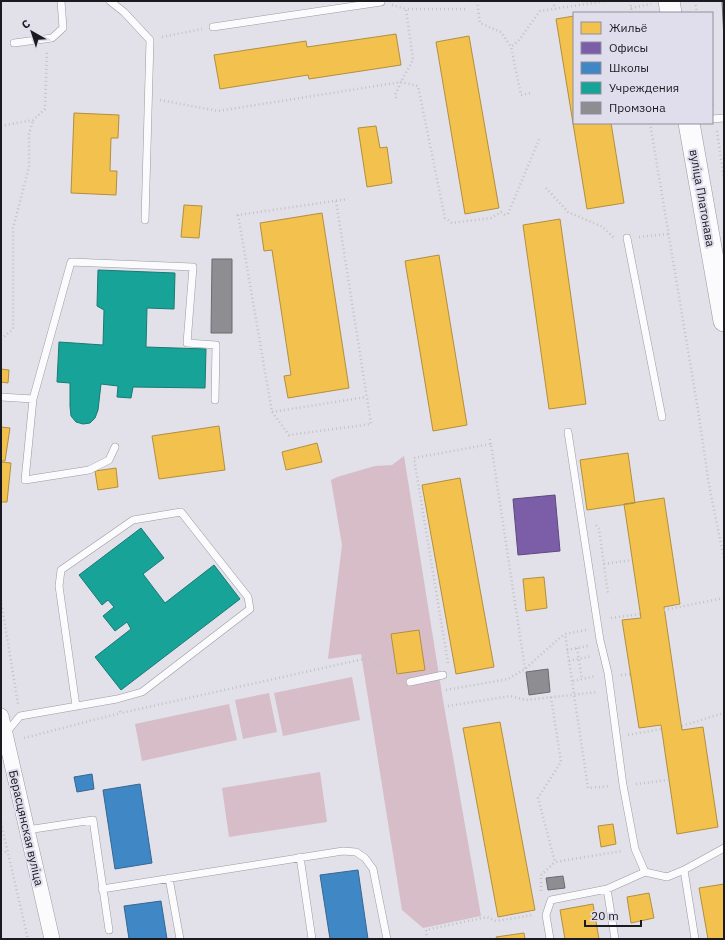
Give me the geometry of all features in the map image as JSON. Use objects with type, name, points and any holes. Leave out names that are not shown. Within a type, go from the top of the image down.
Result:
[{"type":"main road","points":[[669,1],[671,12]]},
{"type":"main road","name":"вуліца Платонава","points":[[689,124],[724,321]]},
{"type":"street","name":"Берасцянская вуліца","points":[[1,716],[52,939]]},
{"type":"lane","points":[[14,43],[52,38],[63,28],[60,1]]},
{"type":"lane","points":[[110,1],[124,12],[150,40],[145,220]]},
{"type":"lane","points":[[213,27],[335,5],[382,2]]},
{"type":"lane","points":[[714,119],[724,118]]},
{"type":"lane","points":[[627,238],[662,417]]},
{"type":"lane","points":[[115,447],[109,460],[89,470],[25,480],[34,399],[71,262],[194,267],[187,343],[216,345],[215,400]]},
{"type":"lane","points":[[1,396],[34,399]]},
{"type":"lane","points":[[568,432],[600,640],[608,673],[623,785],[635,849],[645,872]]},
{"type":"lane","points":[[4,734],[20,716],[117,699],[142,692],[250,609],[248,597],[181,512],[133,520],[61,570],[59,586],[76,706]]},
{"type":"lane","points":[[410,682],[443,675]]},
{"type":"lane","points":[[27,830],[93,820],[109,930]]},
{"type":"lane","points":[[550,939],[546,915],[551,900],[607,889],[645,872],[667,877],[684,870],[724,848]]},
{"type":"lane","points":[[102,889],[343,851],[356,852],[365,858],[373,869],[387,939]]},
{"type":"lane","points":[[300,858],[312,939]]},
{"type":"lane","points":[[684,870],[695,939]]},
{"type":"lane","points":[[169,878],[180,939]]},
{"type":"lane","points":[[607,889],[615,939]]},
{"type":"path","points":[[477,1],[480,23],[501,32],[507,38],[511,47],[521,95],[530,93]]},
{"type":"path","points":[[553,1],[555,9]]},
{"type":"path","points":[[511,47],[519,40],[540,11],[606,1]]},
{"type":"path","points":[[630,1],[632,12]]},
{"type":"path","points":[[695,1],[697,12]]},
{"type":"path","points":[[396,98],[395,95],[413,60],[406,9],[467,9]]},
{"type":"path","points":[[150,40],[213,27]]},
{"type":"path","points":[[1,339],[13,329],[13,228],[29,167],[29,134],[33,120],[45,109],[48,48],[52,38]]},
{"type":"path","points":[[176,104],[218,111],[401,82],[418,86],[445,218],[452,223],[491,218],[500,212],[506,215],[540,137]]},
{"type":"path","points":[[714,119],[724,180]]},
{"type":"path","points":[[1,126],[33,120]]},
{"type":"path","points":[[650,124],[698,410],[709,485],[724,559]]},
{"type":"path","points":[[546,188],[568,212],[603,226],[615,240],[668,234]]},
{"type":"path","points":[[336,201],[371,424],[289,435],[272,412],[238,215],[348,199]]},
{"type":"path","points":[[272,412],[366,397]]},
{"type":"path","points":[[490,439],[525,668]]},
{"type":"path","points":[[449,665],[414,458],[491,444]]},
{"type":"path","points":[[595,524],[599,529],[608,595]]},
{"type":"path","points":[[604,564],[632,560]]},
{"type":"path","points":[[664,610],[724,598]]},
{"type":"path","points":[[610,610],[612,625]]},
{"type":"path","points":[[611,618],[640,614]]},
{"type":"path","points":[[446,690],[508,679],[525,668],[564,634],[598,627]]},
{"type":"path","points":[[564,634],[575,694],[588,788]]},
{"type":"path","points":[[567,650],[591,645],[600,640]]},
{"type":"path","points":[[577,648],[582,679]]},
{"type":"path","points":[[569,661],[603,654]]},
{"type":"path","points":[[23,738],[121,713],[368,658],[410,682]]},
{"type":"path","points":[[572,681],[608,673]]},
{"type":"path","points":[[448,706],[510,696],[526,700],[610,691],[620,689],[619,675],[631,674]]},
{"type":"path","points":[[551,697],[561,762],[538,798],[555,862]]},
{"type":"path","points":[[117,699],[121,713]]},
{"type":"path","points":[[682,726],[724,713]]},
{"type":"path","points":[[628,742],[627,735],[661,729]]},
{"type":"path","points":[[633,784],[669,780]]},
{"type":"path","points":[[1,823],[28,939]]},
{"type":"path","points":[[542,896],[541,874],[555,862],[635,849]]},
{"type":"path","points":[[1,854],[7,851]]},
{"type":"path","points":[[427,939],[426,930],[487,918],[496,922],[535,915]]},
{"type":"shaded area","points":[[404,456],[443,700],[481,916],[423,928],[402,910],[361,654],[328,659],[342,545],[331,480],[375,466],[392,465]]},
{"type":"shaded area","points":[[352,677],[360,720],[283,736],[274,693]]},
{"type":"shaded area","points":[[269,693],[277,732],[243,739],[235,700]]},
{"type":"shaded area","points":[[229,704],[237,740],[142,761],[135,724]]},
{"type":"shaded area","points":[[320,772],[327,822],[229,837],[222,788]]},
{"type":"building: Жильё","points":[[573,16],[573,123],[556,19]]},
{"type":"building: Жильё","points":[[396,34],[401,65],[309,79],[308,75],[220,89],[214,55],[306,41],[307,47]]},
{"type":"building: Жильё","points":[[469,36],[499,208],[465,214],[436,42]]},
{"type":"building: Жильё","points":[[74,113],[119,115],[118,138],[111,138],[110,171],[117,171],[116,195],[71,193]]},
{"type":"building: Жильё","points":[[573,124],[611,124],[624,203],[587,209]]},
{"type":"building: Жильё","points":[[376,126],[380,148],[387,147],[392,183],[367,187],[358,128]]},
{"type":"building: Жильё","points":[[184,205],[202,206],[199,238],[181,237]]},
{"type":"building: Жильё","points":[[322,213],[349,388],[288,398],[284,376],[291,375],[272,250],[264,251],[260,223]]},
{"type":"building: Жильё","points":[[560,219],[586,404],[549,409],[523,225]]},
{"type":"building: Жильё","points":[[439,255],[467,425],[433,431],[405,261]]},
{"type":"building: Жильё","points":[[1,369],[9,370],[8,383],[1,382]]},
{"type":"building: Жильё","points":[[219,426],[225,470],[159,479],[152,436]]},
{"type":"building: Жильё","points":[[1,427],[10,428],[5,461],[1,461]]},
{"type":"building: Жильё","points":[[317,443],[322,462],[286,470],[282,452]]},
{"type":"building: Жильё","points":[[628,453],[635,503],[587,510],[580,460]]},
{"type":"building: Жильё","points":[[1,462],[11,463],[7,502],[1,502]]},
{"type":"building: Жильё","points":[[116,468],[118,487],[98,490],[95,471]]},
{"type":"building: Жильё","points":[[460,478],[494,667],[456,674],[422,485]]},
{"type":"building: Жильё","points":[[664,498],[680,604],[664,607],[682,730],[703,727],[718,827],[677,834],[661,725],[639,728],[622,620],[641,618],[624,504]]},
{"type":"building: Жильё","points":[[544,577],[547,608],[526,611],[523,579]]},
{"type":"building: Жильё","points":[[419,630],[425,670],[397,674],[391,634]]},
{"type":"building: Жильё","points":[[500,722],[535,910],[498,917],[463,728]]},
{"type":"building: Жильё","points":[[613,824],[616,844],[601,847],[598,826]]},
{"type":"building: Жильё","points":[[724,884],[724,939],[708,939],[699,888]]},
{"type":"building: Жильё","points":[[649,893],[654,918],[631,923],[627,897]]},
{"type":"building: Жильё","points":[[593,904],[599,939],[565,939],[560,910]]},
{"type":"building: Жильё","points":[[524,933],[525,939],[497,939],[496,937]]},
{"type":"building: Офисы","points":[[555,495],[560,551],[518,555],[513,499]]},
{"type":"building: Школы","points":[[92,774],[94,789],[77,792],[74,777]]},
{"type":"building: Школы","points":[[140,784],[152,863],[115,869],[103,790]]},
{"type":"building: Школы","points":[[358,870],[368,939],[330,939],[320,875]]},
{"type":"building: Школы","points":[[161,901],[167,939],[129,939],[124,906]]},
{"type":"building: Учреждения","points":[[98,270],[175,273],[174,309],[147,308],[146,347],[206,349],[205,388],[133,387],[131,398],[117,397],[118,386],[101,384],[98,410],[95,418],[90,423],[83,424],[76,422],[71,416],[70,383],[57,382],[59,342],[103,345],[104,310],[97,306]]},
{"type":"building: Учреждения","points":[[141,528],[164,558],[143,574],[165,603],[214,565],[240,599],[121,690],[95,657],[131,629],[127,622],[115,631],[103,616],[114,607],[108,600],[102,605],[79,575]]},
{"type":"building: Промзона","points":[[722,1],[724,1],[724,39]]},
{"type":"building: Промзона","points":[[212,259],[232,259],[232,333],[211,333]]},
{"type":"building: Промзона","points":[[548,669],[550,692],[529,695],[526,672]]},
{"type":"building: Промзона","points":[[563,876],[565,888],[548,890],[546,878]]}]
